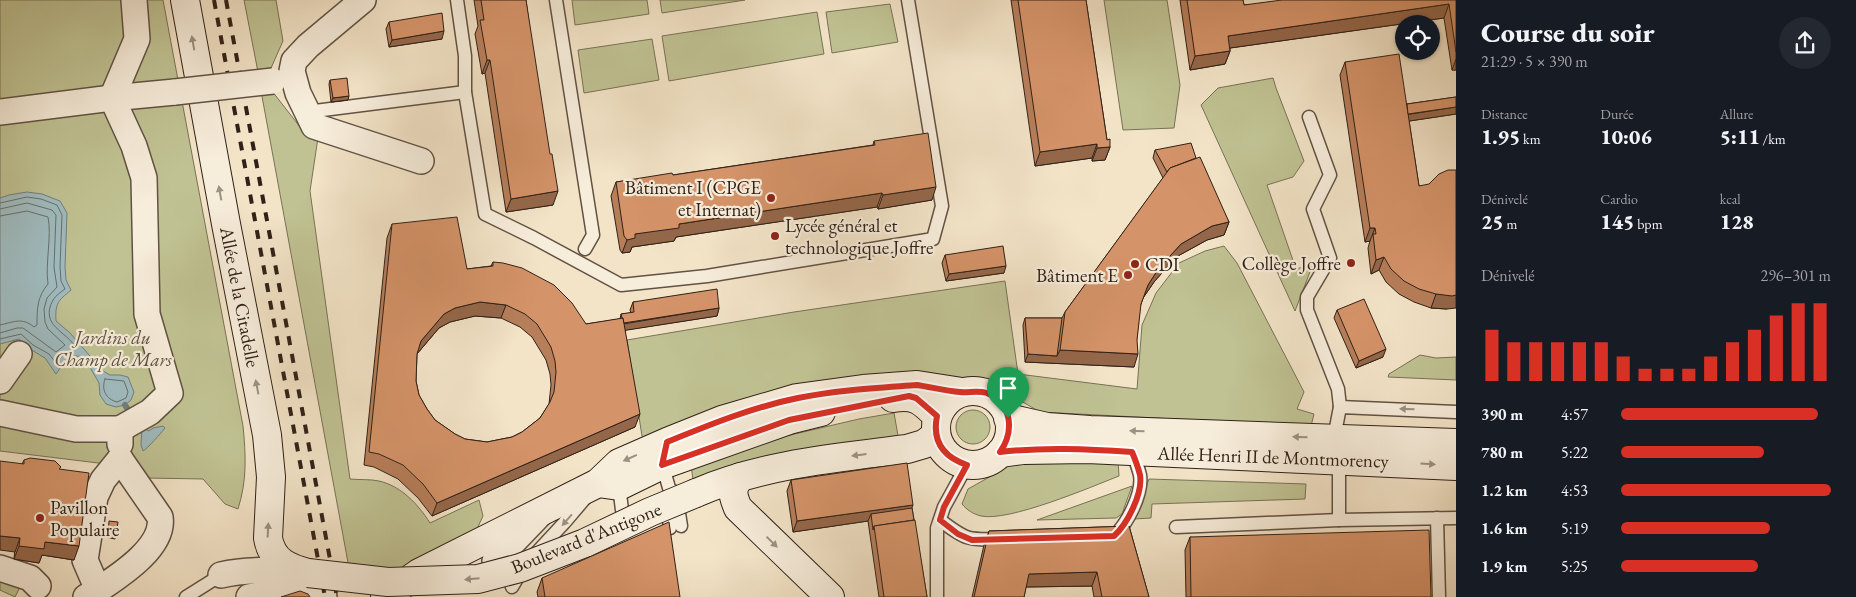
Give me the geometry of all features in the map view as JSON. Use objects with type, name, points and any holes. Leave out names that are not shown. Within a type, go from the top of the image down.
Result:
[{"type":"street","points":[[0,413],[76,429],[120,429],[150,412],[170,393],[147,314],[144,178],[134,146],[112,98],[137,39],[134,0]]},
{"type":"street","name":"Allée de la Citadelle","points":[[185,0],[267,435],[271,477],[269,546],[278,560],[312,588]]},
{"type":"street","points":[[363,0],[308,46],[294,61],[292,71],[298,93],[314,126],[421,161]]},
{"type":"street","points":[[0,112],[273,81]]},
{"type":"street","points":[[0,381],[19,354]]},
{"type":"street","points":[[385,597],[419,573],[548,507],[613,493],[666,465],[789,420],[909,396],[916,398],[936,425],[946,454],[956,461],[967,465],[991,460],[1000,452],[1009,436],[1008,418],[1005,410],[994,398],[978,391],[962,392],[917,385],[863,389],[797,398],[722,420],[666,465]]},
{"type":"street","points":[[830,597],[738,508],[732,493],[734,485],[750,474],[785,466],[907,449],[924,444],[936,425],[943,405],[951,397],[962,392]]},
{"type":"street","name":"Allée Henri II de Montmorency","points":[[1008,418],[1047,427],[1337,450],[1456,466]]},
{"type":"street","points":[[120,429],[120,459],[160,517],[160,531],[134,565],[92,594],[85,560],[95,497],[103,480],[120,459]]},
{"type":"street","name":"Allée Henri II de Montmorency","points":[[1000,452],[1087,449],[1132,452],[1337,450],[1456,443]]},
{"type":"street","name":"Boulevard d'Antigone","points":[[312,588],[388,582],[478,579],[520,568],[585,543],[650,512],[750,474]]},
{"type":"street","points":[[495,561],[548,507]]},
{"type":"street","points":[[0,568],[30,578],[38,586]]},
{"type":"street","points":[[221,575],[254,570],[312,588]]},
{"type":"street","points":[[249,597],[312,588]]},
{"type":"lane","points":[[457,0],[465,56],[465,92],[485,214],[621,285],[707,276],[934,239],[942,206],[908,0]]},
{"type":"lane","points":[[556,0],[593,235],[585,249]]},
{"type":"lane","points":[[307,112],[465,92]]},
{"type":"lane","points":[[1309,117],[1330,175],[1313,209],[1330,258],[1307,297],[1307,310],[1338,389],[1340,407],[1337,450],[1339,520]]},
{"type":"lane","points":[[1340,407],[1456,412]]},
{"type":"lane","points":[[1095,537],[1115,541],[1132,510],[1140,484],[1140,475],[1132,452]]},
{"type":"lane","points":[[666,465],[676,494],[676,527]]},
{"type":"lane","points":[[938,597],[937,528],[944,507],[967,465]]},
{"type":"lane","points":[[512,587],[525,565],[564,523],[613,493]]},
{"type":"lane","points":[[1438,518],[1439,597]]},
{"type":"lane","points":[[1176,527],[1339,520],[1456,518]]},
{"type":"lane","points":[[940,520],[958,534],[972,540],[1010,539]]},
{"type":"lane","points":[[186,597],[221,575]]},
{"type":"green space","name":"Jardins du Champ de Mars","points":[[0,0],[163,0],[243,426],[245,468],[238,509],[225,504],[203,479],[146,478],[131,467],[0,451]]},
{"type":"green space","points":[[244,0],[276,0],[283,41],[271,68],[258,72]]},
{"type":"green space","points":[[572,0],[647,0],[649,14],[575,25]]},
{"type":"green space","points":[[660,0],[745,0],[662,13]]},
{"type":"green space","points":[[1104,0],[1167,0],[1180,85],[1174,128],[1123,130]]},
{"type":"green space","points":[[890,4],[898,42],[832,53],[826,12]]},
{"type":"green space","points":[[817,12],[824,54],[669,81],[662,36]]},
{"type":"green space","points":[[652,39],[659,80],[584,93],[578,50]]},
{"type":"green space","points":[[1273,78],[1304,161],[1293,177],[1267,185],[1296,269],[1313,264],[1295,311],[1201,105],[1218,88]]},
{"type":"green space","points":[[261,91],[272,91],[300,127],[319,131],[310,191],[350,479],[379,481],[395,487],[402,491],[420,509],[430,523],[479,500],[483,516],[475,533],[402,572],[349,568]]},
{"type":"green space","points":[[1224,246],[1237,263],[1304,392],[1297,409],[1314,414],[1311,426],[1040,412],[1021,401],[1002,386],[983,378],[944,379],[645,443],[642,436],[627,340],[794,312],[1005,281],[1018,374],[1137,389],[1142,325],[1156,293],[1179,263],[1205,251]]},
{"type":"green space","points":[[1420,355],[1436,358],[1456,357],[1456,380],[1388,377],[1389,374]]},
{"type":"green space","points":[[973,410],[985,415],[990,427],[985,439],[973,444],[961,439],[956,427],[961,415]]},
{"type":"green space","points":[[894,413],[899,441],[693,480],[691,465],[760,442],[859,419]]},
{"type":"green space","points":[[1118,460],[1119,476],[1030,509],[1010,514],[981,516],[970,511],[962,504],[968,489],[1016,462]]},
{"type":"green space","points":[[1149,479],[1306,484],[1305,499],[1152,504],[1151,518],[1134,519]]},
{"type":"green space","points":[[1132,486],[1122,514],[1116,518],[1037,520]]},
{"type":"green space","points":[[0,575],[20,587],[15,597],[0,590]]},
{"type":"water","points":[[27,192],[42,194],[60,201],[67,213],[65,267],[66,280],[71,290],[58,303],[56,321],[70,333],[103,371],[110,375],[128,377],[134,392],[131,400],[125,405],[116,407],[106,404],[100,395],[99,383],[84,357],[70,357],[56,374],[45,358],[30,349],[19,339],[0,344],[0,198]]},
{"type":"water","points":[[163,426],[165,428],[143,451],[141,445],[142,427],[149,431]]},
{"type":"building","points":[[481,0],[526,0],[550,154],[552,154],[558,191],[511,199],[490,60],[487,60],[480,20],[484,20]]},
{"type":"building","points":[[1018,0],[1086,0],[1107,140],[1110,139],[1110,147],[1097,148],[1097,144],[1040,152]]},
{"type":"building","points":[[1187,0],[1243,0],[1244,5],[1282,0],[1456,0],[1456,52],[1449,4],[1228,36],[1230,51],[1195,56]]},
{"type":"building","points":[[442,13],[444,31],[392,40],[389,22]]},
{"type":"building","points":[[1395,55],[1395,60],[1400,60],[1419,186],[1429,184],[1439,174],[1448,170],[1456,170],[1456,295],[1436,294],[1419,289],[1404,281],[1391,269],[1384,257],[1376,260],[1373,234],[1376,234],[1375,228],[1370,228],[1345,62]]},
{"type":"building","points":[[347,78],[349,96],[333,98],[330,80]]},
{"type":"building","points":[[1456,97],[1456,107],[1408,114],[1407,104]]},
{"type":"building","name":"Bâtiment I (CPGE et Internat)","points":[[928,133],[936,187],[883,195],[882,193],[679,224],[679,228],[635,234],[635,238],[627,240],[624,236],[616,182],[875,145],[874,141]]},
{"type":"building","points":[[1191,143],[1196,158],[1170,168],[1167,172],[1155,150]]},
{"type":"building","name":"Bâtiment E","points":[[1200,157],[1229,222],[1212,226],[1181,244],[1159,268],[1148,285],[1141,304],[1137,340],[1138,354],[1060,350],[1065,312],[1170,168]]},
{"type":"building","points":[[457,217],[467,269],[493,266],[493,262],[522,268],[554,285],[572,303],[586,324],[623,318],[640,414],[437,503],[423,484],[403,465],[379,454],[369,452],[392,224]],"holes":[[[480,302],[506,305],[525,314],[537,324],[551,347],[556,372],[554,392],[540,418],[522,432],[512,437],[487,442],[465,439],[435,420],[419,395],[416,381],[417,354],[421,341],[444,314],[455,308]]]},
{"type":"building","points":[[1003,246],[1006,266],[949,274],[945,255]]},
{"type":"building","points":[[717,289],[719,308],[624,323],[622,318],[621,314],[634,312],[633,302]]},
{"type":"building","points":[[1364,299],[1386,349],[1359,361],[1337,310]]},
{"type":"building","points":[[1025,318],[1062,318],[1057,356],[1028,354]]},
{"type":"building","name":"Pavillon Populaire","points":[[30,458],[55,461],[61,467],[59,469],[89,473],[79,546],[45,542],[44,549],[19,546],[20,538],[0,536],[0,461],[24,464],[24,460]]},
{"type":"building","points":[[907,463],[913,505],[797,521],[791,480]]},
{"type":"building","points":[[912,508],[914,520],[874,526],[873,530],[871,514]]},
{"type":"building","points":[[915,520],[927,597],[884,597],[874,526]]},
{"type":"building","points":[[109,521],[118,522],[116,535],[108,534]]},
{"type":"building","points":[[669,522],[680,597],[545,597],[542,578]]},
{"type":"building","points":[[1129,526],[1149,597],[1102,597],[1097,572],[1029,574],[1024,597],[974,597],[989,531]]},
{"type":"building","points":[[1429,530],[1431,597],[1191,597],[1190,537]]},
{"type":"building","points":[[300,591],[308,594],[310,597],[281,597]]},
{"type":"waterway","points":[[125,405],[133,417]]},
{"type":"railway","points":[[214,0],[325,597]]},
{"type":"railway","points":[[226,0],[337,597]]},
{"type":"place","name":"Bâtiment I (CPGE et Internat)","points":[[771,198]]},
{"type":"place","name":"Lycée général et technologique Joffre","points":[[775,236]]},
{"type":"place","name":"Collège Joffre","points":[[1351,263]]},
{"type":"place","name":"CDI","points":[[1135,264]]},
{"type":"place","name":"Bâtiment E","points":[[1128,275]]},
{"type":"place","name":"Pavillon Populaire","points":[[40,518]]},
{"type":"route","points":[[917,385],[962,392],[978,391],[987,394],[1000,403],[1008,418],[1009,436],[1006,445],[1000,452],[1087,449],[1132,452],[1140,475],[1140,484],[1132,510],[1122,529],[1114,536],[972,540],[958,534],[940,520],[944,507],[967,465],[956,461],[946,454],[936,435],[935,425],[937,416],[916,398],[909,396],[789,420],[662,465],[667,442],[722,420],[797,398],[863,389],[917,385]]}]
